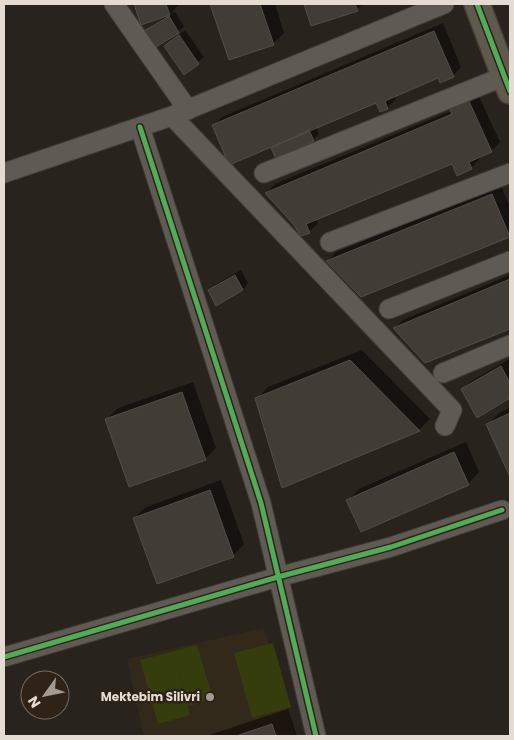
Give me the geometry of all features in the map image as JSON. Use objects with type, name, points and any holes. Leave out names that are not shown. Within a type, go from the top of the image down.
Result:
[{"type":"main road","points":[[477,4],[507,84]]},
{"type":"street","points":[[114,4],[180,113],[452,410],[445,426]]},
{"type":"street","points":[[4,173],[180,113],[444,4]]},
{"type":"street","points":[[264,173],[507,84]]},
{"type":"street","points":[[140,127],[261,504],[316,736]]},
{"type":"street","points":[[330,242],[510,173]]},
{"type":"street","points":[[390,309],[510,260]]},
{"type":"street","points":[[444,372],[510,345]]},
{"type":"street","points":[[4,657],[278,576],[391,547],[502,510]]},
{"type":"shaded area","name":"Mektebim Silivri","points":[[264,628],[295,736],[144,736],[127,659]]},
{"type":"green space","points":[[273,643],[291,707],[252,718],[234,653]]},
{"type":"green space","points":[[197,645],[213,699],[188,706],[176,664],[190,715],[158,724],[140,660]]},
{"type":"building","points":[[134,4],[166,4],[170,15],[141,25]]},
{"type":"building","points":[[210,4],[260,4],[274,45],[229,60]]},
{"type":"building","points":[[304,4],[355,4],[358,11],[311,26]]},
{"type":"building","points":[[169,16],[179,33],[154,48],[144,31]]},
{"type":"building","points":[[434,31],[454,77],[440,83],[438,78],[385,101],[388,109],[380,112],[376,103],[229,165],[212,125]]},
{"type":"building","points":[[179,35],[199,64],[184,75],[164,46]]},
{"type":"building","points":[[468,99],[492,152],[469,162],[472,169],[457,176],[452,164],[306,224],[310,233],[301,236],[293,224],[265,193],[452,114],[449,108]]},
{"type":"building","points":[[309,130],[314,141],[276,159],[271,148]]},
{"type":"building","points":[[492,194],[510,237],[361,297],[326,261]]},
{"type":"building","points":[[235,275],[243,290],[216,306],[208,290]]},
{"type":"building","points":[[510,279],[510,329],[425,363],[393,328]]},
{"type":"building","points":[[350,360],[420,431],[282,488],[255,398]]},
{"type":"building","points":[[501,366],[510,383],[510,398],[477,418],[461,389]]},
{"type":"building","points":[[182,392],[206,460],[129,487],[105,419]]},
{"type":"building","points":[[510,413],[510,477],[486,424]]},
{"type":"building","points":[[454,452],[469,485],[361,532],[346,500]]},
{"type":"building","points":[[210,490],[234,557],[157,584],[133,518]]},
{"type":"building","points":[[272,724],[276,736],[236,736]]},
{"type":"cycle path","points":[[477,4],[510,91]]},
{"type":"cycle path","points":[[140,127],[261,503],[316,736]]},
{"type":"cycle path","points":[[4,657],[278,577],[391,547],[502,510]]},
{"type":"place","name":"Mektebim Silivri","points":[[210,697]]}]
